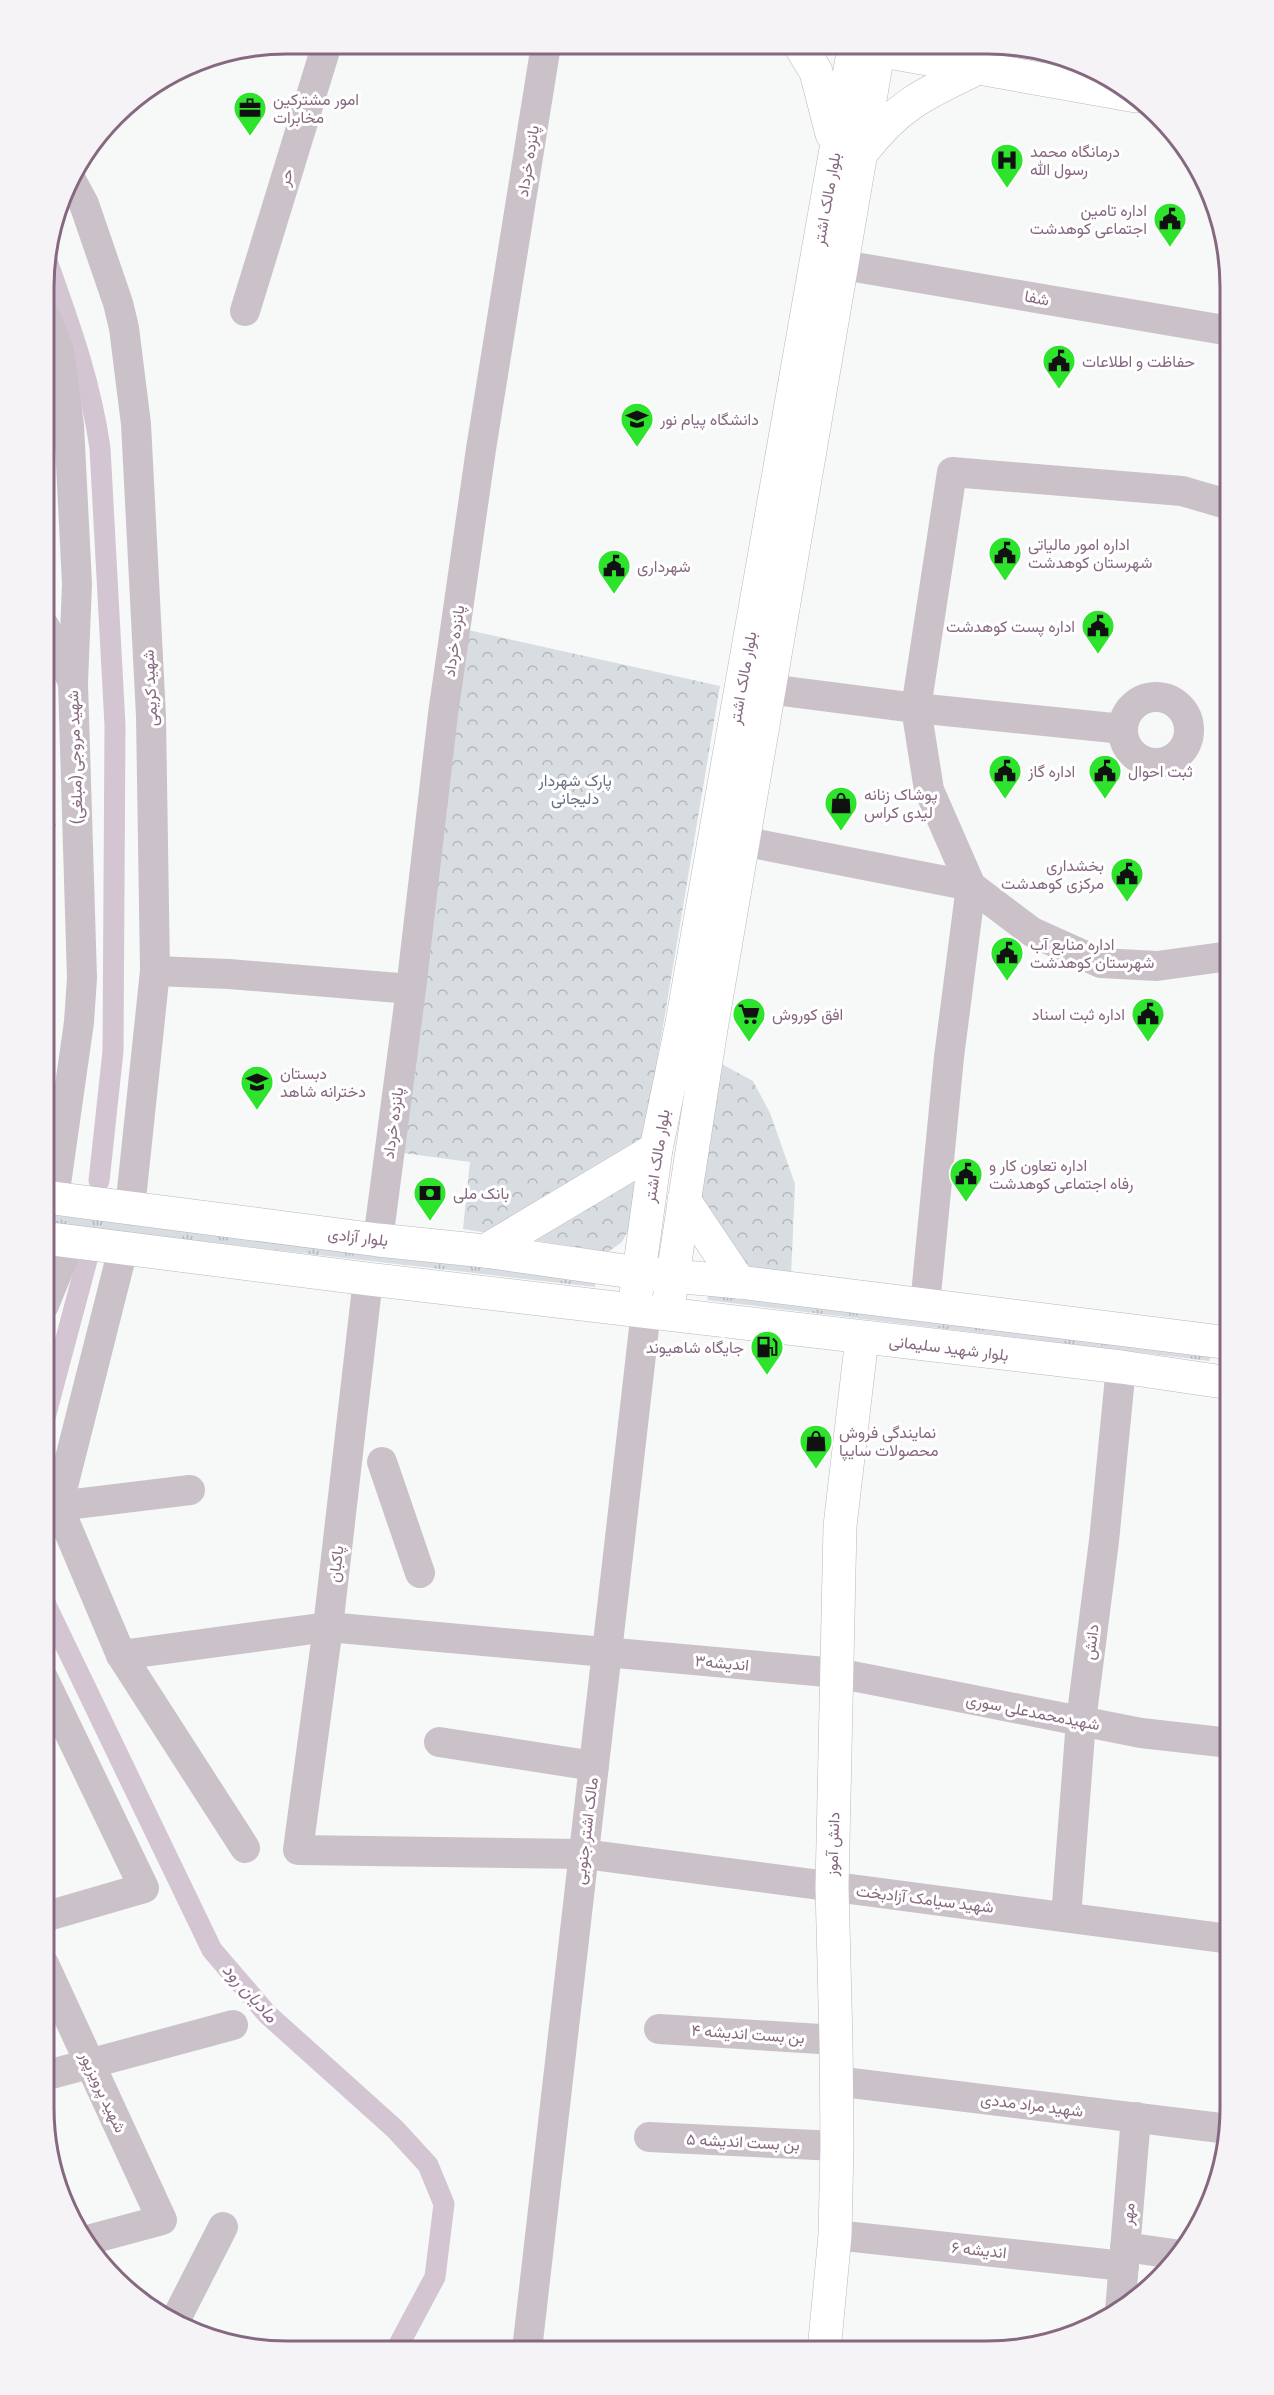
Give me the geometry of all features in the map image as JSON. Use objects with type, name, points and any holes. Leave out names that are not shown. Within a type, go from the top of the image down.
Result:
[{"type":"main road","points":[[805,54],[816,72],[825,100],[849,152],[909,104],[978,68]]},
{"type":"main road","name":"بلوار مالک اشتر","points":[[649,1311],[672,1276],[684,1200],[696,1026],[867,54]]},
{"type":"main road","points":[[901,54],[1115,92]]},
{"type":"main road","name":"بلوار مالک اشتر","points":[[649,1311],[639,1273],[656,1149],[696,1026],[742,842],[843,265],[841,197]]},
{"type":"main road","points":[[485,1251],[656,1149]]},
{"type":"main road","name":"بلوار آزادی","points":[[54,1199],[672,1276]]},
{"type":"main road","points":[[684,1200],[739,1282]]},
{"type":"main road","points":[[57,1239],[368,1279],[649,1311]]},
{"type":"main road","points":[[672,1276],[739,1282],[1220,1341]]},
{"type":"main road","name":"بلوار شهید سلیمانی","points":[[649,1311],[1121,1368],[1220,1376]]},
{"type":"main road","name":"دانش آموز","points":[[825,2341],[835,2235],[837,2146],[832,1887],[840,1526],[862,1338]]},
{"type":"street","name":"حر","points":[[245,311],[324,54]]},
{"type":"street","name":"پانزده خرداد","points":[[378,1240],[411,989],[443,714],[476,484],[545,54]]},
{"type":"street","name":"شهید کریمی","points":[[76,189],[84,204],[118,303],[124,328],[136,424],[151,716],[155,971],[130,1209]]},
{"type":"street","name":"شفا","points":[[843,265],[1220,329]]},
{"type":"street","name":"شهید مروجی (مبلغی)","points":[[54,338],[59,351],[69,425],[76,584],[74,683],[82,978],[78,1022],[54,1168]]},
{"type":"street","points":[[925,1305],[950,1057],[971,886],[929,790],[916,708],[952,472],[1182,490],[1220,502]]},
{"type":"street","points":[[54,644],[74,683]]},
{"type":"street","points":[[768,689],[916,708],[1123,729]]},
{"type":"street","points":[[742,842],[971,886],[1032,932],[1101,963],[1157,966],[1220,957]]},
{"type":"street","points":[[155,971],[229,974],[411,989]]},
{"type":"street","points":[[54,1254],[57,1239]]},
{"type":"street","points":[[123,1249],[58,1506],[121,1655],[245,1848]]},
{"type":"street","name":"پاکبان","points":[[298,1850],[328,1627],[368,1279]]},
{"type":"street","name":"مالک اشتر جنوبی","points":[[528,2341],[607,1652],[649,1311]]},
{"type":"street","name":"دانش","points":[[1066,1917],[1081,1721],[1104,1541],[1121,1368]]},
{"type":"street","points":[[382,1462],[420,1573]]},
{"type":"street","points":[[58,1506],[190,1490]]},
{"type":"street","name":"اندیشه۳","points":[[121,1655],[328,1627],[837,1673]]},
{"type":"street","name":"شهیدمحمدعلی سوری","points":[[837,1673],[1141,1733],[1220,1742]]},
{"type":"street","points":[[54,1701],[144,1888],[54,1914]]},
{"type":"street","points":[[439,1742],[594,1766]]},
{"type":"street","name":"شهید سیامک آزادبخت","points":[[298,1850],[584,1854],[1220,1938]]},
{"type":"street","name":"شهید پرویزپور","points":[[54,1986],[162,2220],[94,2238]]},
{"type":"street","points":[[54,2073],[233,2025]]},
{"type":"street","name":"بن بست اندیشه ۴","points":[[659,2029],[836,2040]]},
{"type":"street","name":"شهید مراد مددی","points":[[836,2081],[1219,2128]]},
{"type":"street","name":"مهر","points":[[1121,2298],[1136,2117]]},
{"type":"street","name":"بن بست اندیشه ۵","points":[[649,2137],[837,2146]]},
{"type":"street","points":[[179,2314],[224,2227]]},
{"type":"street","name":"اندیشه ۶","points":[[835,2235],[1125,2257],[1167,2255]]},
{"type":"green space","name":"پارک شهردار دلیجانی","points":[[468,630],[720,686],[629,1229],[622,1242],[608,1252],[463,1229],[470,1162],[403,1153]]},
{"type":"green space","points":[[718,1062],[753,1081],[770,1113],[795,1184],[791,1277],[752,1270],[699,1201]]},
{"type":"green space","points":[[54,1215],[596,1280],[595,1287],[54,1224]]},
{"type":"green space","points":[[710,1291],[1212,1353],[1209,1361],[707,1300]]},
{"type":"waterway","points":[[54,280],[85,375],[100,448],[115,725],[113,1051],[99,1181]]},
{"type":"waterway","name":"مادیان رود","points":[[54,1384],[87,1260]]},
{"type":"waterway","name":"مادیان رود","points":[[54,1622],[212,1950],[267,2014],[395,2129],[428,2165],[444,2204],[435,2277],[401,2341]]},
{"type":"place","name":"امور مشترکین مخابرات","points":[[250,137]]},
{"type":"place","name":"درمانگاه محمد رسول الله","points":[[1007,189]]},
{"type":"place","name":"اداره تامین اجتماعی کوهدشت","points":[[1170,248]]},
{"type":"place","name":"حفاظت و اطلاعات","points":[[1059,390]]},
{"type":"place","name":"دانشگاه پیام نور","points":[[637,448]]},
{"type":"place","name":"اداره امور مالیاتی شهرستان کوهدشت","points":[[1005,582]]},
{"type":"place","name":"شهرداری","points":[[614,595]]},
{"type":"place","name":"اداره پست کوهدشت","points":[[1098,655]]},
{"type":"place","name":"اداره گاز","points":[[1005,800]]},
{"type":"place","name":"ثبت احوال","points":[[1105,800]]},
{"type":"place","name":"پوشاک زنانه لیدی کراس","points":[[841,832]]},
{"type":"place","name":"بخشداری مرکزی کوهدشت","points":[[1127,903]]},
{"type":"place","name":"اداره منابع آب شهرستان کوهدشت","points":[[1007,982]]},
{"type":"place","name":"افق کوروش","points":[[749,1043]]},
{"type":"place","name":"اداره ثبت اسناد","points":[[1148,1043]]},
{"type":"place","name":"دبستان دخترانه شاهد","points":[[257,1111]]},
{"type":"place","name":"اداره تعاون کار و رفاه اجتماعی کوهدشت","points":[[966,1203]]},
{"type":"place","name":"بانک ملی","points":[[430,1222]]},
{"type":"place","name":"جایگاه شاهیوند","points":[[767,1376]]},
{"type":"place","name":"نمایندگی فروش محصولات سایپا","points":[[816,1470]]}]
